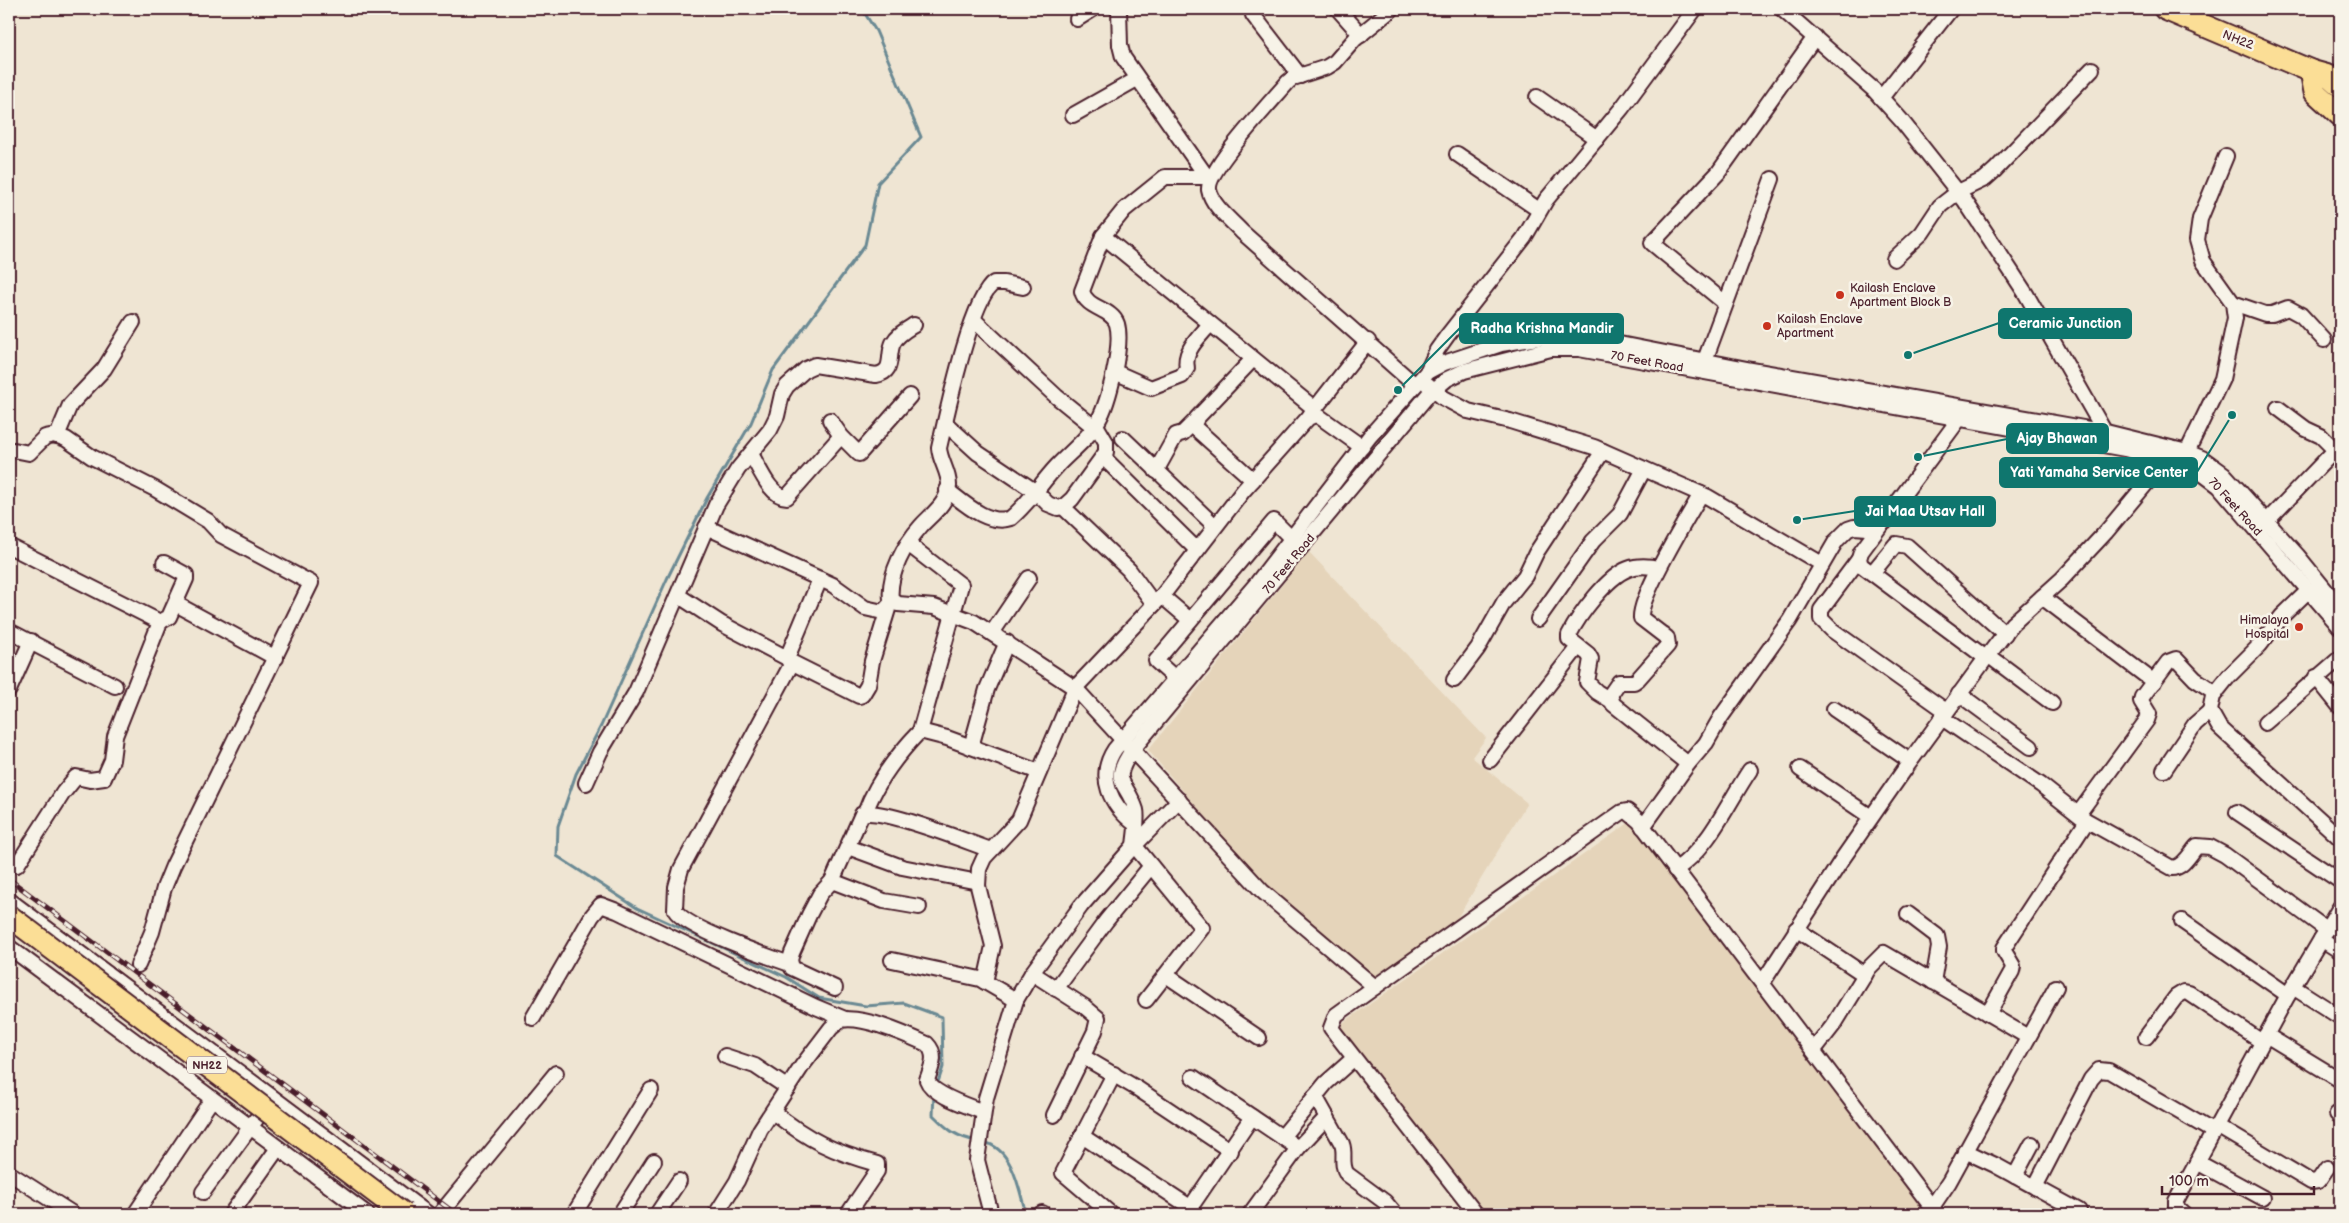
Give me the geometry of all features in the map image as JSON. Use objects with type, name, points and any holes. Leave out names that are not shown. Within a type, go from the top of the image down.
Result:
[{"type":"highway","name":"NH22","points":[[2165,9],[2311,71],[2329,76],[2340,86]]},
{"type":"highway","points":[[2311,71],[2315,92],[2340,115]]},
{"type":"highway","name":"NH22","points":[[9,916],[404,1214]]},
{"type":"highway","name":"NH22","points":[[9,934],[380,1214]]},
{"type":"street","points":[[1077,19],[1093,9]]},
{"type":"street","points":[[1119,9],[1121,51],[1137,79],[1209,177],[1211,197],[1242,232],[1368,341],[1422,378],[1432,390],[1468,411],[1510,421],[1602,451],[1644,469],[1729,508],[1822,564]]},
{"type":"street","points":[[1338,9],[1361,35]]},
{"type":"street","points":[[1209,177],[1288,82],[1328,67],[1361,35],[1392,9]]},
{"type":"street","points":[[1422,378],[1447,336],[1524,238],[1539,210],[1597,139],[1695,9]]},
{"type":"street","points":[[1782,9],[1881,98],[1958,192],[1979,220],[2026,294],[2106,432],[2111,446]]},
{"type":"street","points":[[1881,98],[1951,9]]},
{"type":"street","points":[[1253,15],[1300,76]]},
{"type":"street","points":[[1725,303],[1652,243],[1718,173],[1815,38]]},
{"type":"street","points":[[1894,260],[1922,233],[1940,206],[1958,192],[1980,182],[1995,170],[2092,70]]},
{"type":"street","points":[[1074,115],[1137,79]]},
{"type":"street","points":[[1537,97],[1597,139]]},
{"type":"street","points":[[1457,154],[1539,210]]},
{"type":"street","points":[[2187,452],[2222,379],[2235,318],[2236,310],[2233,303],[2203,261],[2197,240],[2200,219],[2226,156]]},
{"type":"street","points":[[947,490],[980,514],[996,520],[1004,520],[1017,512],[1095,426],[1115,372],[1116,322],[1090,303],[1082,291],[1102,236],[1124,210],[1159,180],[1171,176],[1209,177]]},
{"type":"street","points":[[1705,360],[1772,179]]},
{"type":"street","points":[[1102,236],[1253,359],[1311,414],[1320,417],[1362,447]]},
{"type":"street","points":[[679,596],[717,622],[789,660],[862,695],[868,685],[872,661],[890,605],[891,586],[908,544],[943,502],[947,490],[948,478],[939,456],[939,448],[959,367],[974,320],[991,284],[1004,283],[1023,287]]},
{"type":"street","points":[[2233,303],[2265,314],[2272,314],[2288,308],[2294,311],[2324,340]]},
{"type":"street","points":[[945,423],[978,453],[1036,492],[1048,504],[1058,508],[1072,499],[1103,457],[1107,446],[1095,426],[1057,397],[974,320]]},
{"type":"street","points":[[57,436],[70,405],[103,370],[133,322]]},
{"type":"street","points":[[1115,372],[1151,388],[1182,376],[1187,368],[1186,359],[1188,352],[1210,324]]},
{"type":"street","points":[[586,784],[600,752],[636,692],[679,596],[706,526],[728,484],[770,430],[777,416],[782,394],[793,379],[819,364],[880,375],[890,366],[891,350],[895,341],[901,333],[914,325]]},
{"type":"street","name":"70 Feet Road","points":[[1134,846],[1136,810],[1124,787],[1120,774],[1128,744],[1176,679],[1292,539],[1362,447],[1422,378],[1444,363],[1501,344],[1544,337],[1705,360],[1746,374]]},
{"type":"street","points":[[985,982],[993,946],[978,882],[979,870],[984,858],[1019,820],[1075,688],[1158,600],[1215,526],[1311,414],[1368,341]]},
{"type":"street","name":"70 Feet Road","points":[[1128,744],[1432,390],[1447,378],[1464,371],[1576,342],[1964,413],[2111,446],[2167,454],[2187,452],[2202,458],[2224,474],[2338,600]]},
{"type":"street","points":[[1156,471],[1176,435],[1183,432],[1194,422],[1253,359]]},
{"type":"street","points":[[830,420],[841,436],[859,454],[910,396]]},
{"type":"street","points":[[2267,521],[2338,447],[2306,429],[2278,408]]},
{"type":"street","points":[[1964,413],[1861,552],[1859,559],[1821,610],[1820,619],[1944,715],[2082,816],[2172,868],[2177,868],[2183,864],[2197,846],[2210,846],[2225,855],[2324,934],[2340,951]]},
{"type":"street","name":"70 Feet Road","points":[[1964,413],[2106,432],[2167,454],[2195,468],[2208,476],[2340,627]]},
{"type":"street","points":[[1194,422],[1196,429],[1253,480]]},
{"type":"street","points":[[9,451],[29,453],[45,437],[57,436],[72,442],[92,458],[155,489],[208,521],[220,535],[311,581],[310,587],[276,658],[173,866],[164,888],[154,927],[138,965]]},
{"type":"street","points":[[751,454],[771,487],[779,495],[787,497],[841,436]]},
{"type":"street","points":[[1123,438],[1215,526]]},
{"type":"street","points":[[1454,680],[1478,648],[1504,602],[1525,576],[1536,554],[1602,451]]},
{"type":"street","points":[[1763,982],[1871,817],[1987,657],[2018,618],[2042,597],[2106,532],[2167,454]]},
{"type":"street","points":[[1103,457],[1197,550]]},
{"type":"street","points":[[1538,619],[1593,541],[1620,514],[1644,469]]},
{"type":"street","points":[[1610,700],[1614,687],[1623,680],[1634,682],[1638,679],[1668,645],[1667,638],[1641,618],[1641,610],[1659,568],[1701,494]]},
{"type":"street","points":[[1062,507],[1158,600],[1190,620]]},
{"type":"street","points":[[1176,679],[1156,660],[1274,521],[1292,539]]},
{"type":"street","points":[[1643,827],[1688,764],[1706,743],[1721,717],[1790,620],[1836,541],[1854,527],[1868,528],[1885,522]]},
{"type":"street","points":[[706,526],[838,588],[865,608],[879,613],[890,605],[934,608],[974,622],[1075,688],[1094,711],[1128,744],[1262,890],[1375,987]]},
{"type":"street","points":[[790,964],[792,953],[815,903],[832,881],[860,816],[865,813],[874,793],[900,751],[920,731],[961,585],[908,544]]},
{"type":"street","points":[[1872,573],[1896,544],[1907,546],[2005,634]]},
{"type":"street","points":[[9,546],[160,622]]},
{"type":"street","points":[[2286,564],[2297,555]]},
{"type":"street","points":[[1859,559],[1862,565],[1872,573],[2052,703]]},
{"type":"street","points":[[17,864],[35,840],[63,793],[76,777],[90,780],[104,778],[112,760],[115,736],[160,622],[169,618],[186,577],[164,563]]},
{"type":"street","points":[[1659,568],[1646,566],[1629,568],[1612,578],[1585,610],[1569,635],[1569,639],[1588,654],[1590,659],[1587,682],[1596,692],[1610,700],[1688,764]]},
{"type":"street","points":[[992,632],[1029,578]]},
{"type":"street","points":[[820,579],[789,660],[788,672],[681,869],[676,887],[674,906],[677,914],[728,942],[790,964],[796,970],[835,988]]},
{"type":"street","points":[[2164,770],[2195,724],[2210,711],[2216,693],[2229,676],[2260,644],[2282,616],[2309,590]]},
{"type":"street","points":[[2042,597],[2154,682]]},
{"type":"street","points":[[176,604],[276,658]]},
{"type":"street","points":[[9,631],[115,686]]},
{"type":"street","points":[[9,690],[31,641]]},
{"type":"street","points":[[970,747],[987,690],[1007,642]]},
{"type":"street","points":[[1490,760],[1578,647]]},
{"type":"street","points":[[2265,724],[2316,677],[2340,658]]},
{"type":"street","points":[[2082,816],[2147,720],[2149,714],[2141,700],[2168,662],[2176,659],[2195,679],[2216,693]]},
{"type":"street","points":[[2316,677],[2340,707]]},
{"type":"street","points":[[1959,694],[2031,747]]},
{"type":"street","points":[[1834,709],[1910,761]]},
{"type":"street","points":[[2210,711],[2219,727],[2340,838]]},
{"type":"street","points":[[920,731],[1039,772]]},
{"type":"street","points":[[1800,769],[1871,817]]},
{"type":"street","points":[[1675,870],[1686,862],[1706,840],[1750,770]]},
{"type":"street","points":[[991,1214],[977,1160],[983,1112],[1016,1000],[1032,973],[1081,906],[1134,846],[1179,800]]},
{"type":"street","points":[[1476,1214],[1336,1038],[1331,1028],[1332,1022],[1336,1015],[1622,812],[1627,811],[1633,814],[1763,982],[1934,1211],[2056,987]]},
{"type":"street","points":[[2237,812],[2340,881]]},
{"type":"street","points":[[865,813],[910,822],[991,850]]},
{"type":"street","points":[[1988,1014],[2012,971],[2013,966],[2004,948],[2082,830],[2085,824],[2082,816]]},
{"type":"street","points":[[1134,846],[1202,928],[1146,1000]]},
{"type":"street","points":[[848,847],[902,867],[978,882]]},
{"type":"street","points":[[1056,989],[1106,921],[1151,866]]},
{"type":"street","points":[[832,881],[884,901],[919,907]]},
{"type":"street","points":[[9,900],[428,1214]]},
{"type":"street","points":[[533,1018],[592,916],[601,905],[816,1007],[846,1019],[894,1030],[928,1044],[934,1058],[927,1080],[930,1086],[945,1096],[983,1112]]},
{"type":"street","points":[[2184,1214],[2176,1207],[2176,1201],[2264,1039],[2340,907]]},
{"type":"street","points":[[1908,914],[1937,936],[1939,947],[1933,982]]},
{"type":"street","points":[[2182,921],[2291,991],[2340,1017]]},
{"type":"street","points":[[1796,929],[1865,975]]},
{"type":"street","points":[[9,946],[367,1214]]},
{"type":"street","points":[[1814,1050],[1875,961],[1884,953],[2028,1037]]},
{"type":"street","points":[[892,960],[985,982],[1016,1000]]},
{"type":"street","points":[[1032,973],[1085,1006],[1098,1018],[1098,1024],[1054,1115]]},
{"type":"street","points":[[1166,975],[1259,1038]]},
{"type":"street","points":[[2146,1037],[2176,997],[2184,992],[2189,993],[2264,1039],[2340,1080]]},
{"type":"street","points":[[716,1214],[737,1181],[760,1130],[788,1088],[836,1022],[846,1019]]},
{"type":"street","points":[[725,1056],[755,1066],[788,1088]]},
{"type":"street","points":[[1082,1056],[1114,1074],[1231,1151]]},
{"type":"street","points":[[1282,1137],[1315,1096],[1353,1059]]},
{"type":"street","points":[[2035,1187],[2091,1079],[2099,1070],[2109,1071],[2311,1182],[2318,1181],[2327,1168]]},
{"type":"street","points":[[440,1214],[556,1073]]},
{"type":"street","points":[[1111,1214],[1063,1173],[1114,1074]]},
{"type":"street","points":[[1193,1077],[1298,1148]]},
{"type":"street","points":[[574,1214],[651,1090]]},
{"type":"street","points":[[1315,1096],[1342,1144],[1344,1150],[1343,1168],[1347,1174],[1385,1202],[1394,1214]]},
{"type":"street","points":[[203,1192],[272,1098]]},
{"type":"street","points":[[135,1214],[212,1099]]},
{"type":"street","points":[[773,1112],[807,1138],[851,1157],[877,1164],[877,1171],[848,1214]]},
{"type":"street","points":[[1082,1136],[1188,1211],[1231,1151],[1252,1117]]},
{"type":"street","points":[[1250,1214],[1298,1148],[1327,1117]]},
{"type":"street","points":[[2015,1176],[2032,1144]]},
{"type":"street","points":[[231,1214],[278,1148]]},
{"type":"street","points":[[1965,1151],[2015,1176],[2079,1212]]},
{"type":"street","points":[[620,1214],[654,1162]]},
{"type":"street","points":[[2197,1162],[2263,1198]]},
{"type":"street","points":[[9,1174],[73,1214]]},
{"type":"street","points":[[657,1214],[680,1180]]},
{"type":"shaded area","points":[[1309,552],[1486,738],[1472,757],[1527,803],[1450,930],[1376,984],[1260,881],[1148,750]]},
{"type":"shaded area","points":[[1633,820],[1928,1214],[1484,1214],[1337,1027]]},
{"type":"waterway","points":[[862,9],[876,31],[921,137],[878,183],[865,245],[773,370],[751,423],[707,498],[667,579],[601,726],[576,774],[558,826],[557,856],[637,908],[786,977],[819,998],[866,1006],[904,1003],[942,1017],[943,1067],[937,1085]]},
{"type":"waterway","points":[[934,1094],[933,1115],[953,1132],[977,1141]]},
{"type":"waterway","points":[[983,1142],[1001,1152],[1008,1161],[1017,1182],[1026,1214]]},
{"type":"railway","points":[[9,879],[456,1214]]},
{"type":"place","name":"Kailash Enclave Apartment Block B","points":[[1840,295]]},
{"type":"place","name":"Kailash Enclave Apartment","points":[[1767,326]]},
{"type":"place","name":"Ceramic Junction","points":[[1908,355]]},
{"type":"place","name":"Radha Krishna Mandir","points":[[1398,390]]},
{"type":"place","name":"Yati Yamaha Service Center","points":[[2232,415]]},
{"type":"place","name":"Ajay Bhawan","points":[[1918,457]]},
{"type":"place","name":"Jai Maa Utsav Hall","points":[[1797,520]]},
{"type":"place","name":"Himalaya Hospital","points":[[2299,627]]}]
